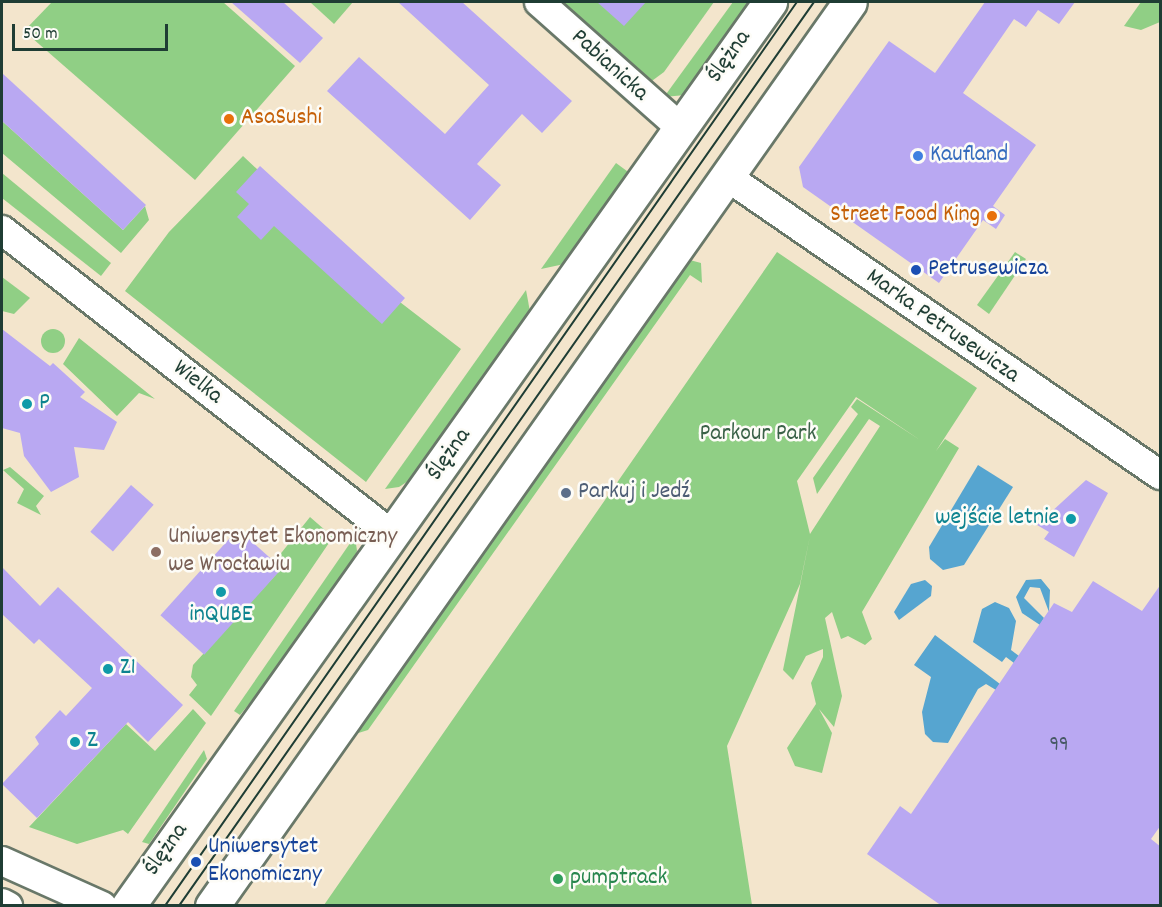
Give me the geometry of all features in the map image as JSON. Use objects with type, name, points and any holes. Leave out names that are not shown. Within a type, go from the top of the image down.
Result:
[{"type":"main road","name":"Ślężna","points":[[128,906],[393,536],[770,2]]},
{"type":"main road","points":[[212,906],[850,2]]},
{"type":"street","name":"Pabianicka","points":[[539,2],[681,128]]},
{"type":"street","name":"Marka Petrusewicza","points":[[726,176],[1161,475]]},
{"type":"street","name":"Wielka","points":[[2,230],[393,536]]},
{"type":"street","points":[[2,861],[102,906]]},
{"type":"street","points":[[2,903],[8,906]]},
{"type":"green space","points":[[52,2],[223,2],[295,66],[195,180],[24,31]]},
{"type":"green space","points":[[310,2],[353,2],[334,24]]},
{"type":"green space","points":[[553,2],[714,2],[664,72],[645,86]]},
{"type":"green space","points":[[733,2],[755,2],[685,95],[664,97]]},
{"type":"green space","points":[[1141,2],[1160,2],[1160,22],[1141,30],[1124,26]]},
{"type":"green space","points":[[2,121],[123,230],[145,206],[149,220],[121,253],[2,153]]},
{"type":"green space","points":[[243,156],[396,299],[461,349],[366,482],[125,291],[169,232]]},
{"type":"green space","points":[[616,163],[631,174],[569,263],[541,269]]},
{"type":"green space","points":[[2,173],[111,263],[101,276],[2,198]]},
{"type":"green space","name":"Parkour Park","points":[[777,252],[977,388],[936,451],[945,439],[959,448],[862,612],[872,639],[865,645],[848,636],[841,639],[832,612],[825,618],[842,696],[834,727],[819,709],[832,733],[822,773],[795,766],[787,748],[816,704],[811,683],[823,657],[823,649],[806,656],[793,680],[783,670],[810,536],[800,584],[727,746],[752,905],[324,905]],"holes":[[[856,397],[920,440],[857,399],[851,407],[858,414],[813,478],[817,494],[869,419],[880,426],[810,534],[797,481]]]},
{"type":"green space","points":[[1015,252],[1026,259],[989,314],[977,305]]},
{"type":"green space","points":[[686,259],[701,263],[702,283],[690,275],[368,730],[352,735]]},
{"type":"green space","points":[[2,277],[30,298],[14,314],[2,311]]},
{"type":"green space","points":[[526,290],[531,317],[416,476],[399,487],[385,489]]},
{"type":"green space","points":[[53,329],[58,330],[64,336],[64,346],[58,352],[53,353],[48,352],[42,346],[41,341],[42,336],[48,330]]},
{"type":"green space","points":[[79,338],[155,399],[139,393],[117,416],[63,364]]},
{"type":"green space","points":[[10,467],[44,496],[36,506],[41,515],[17,503],[24,489],[3,470]]},
{"type":"green space","points":[[310,517],[333,537],[211,716],[189,695],[197,685],[191,677],[193,665],[281,569],[274,562]]},
{"type":"green space","points":[[355,536],[357,551],[351,568],[317,620],[240,715],[234,711]]},
{"type":"green space","points":[[193,709],[206,723],[128,834],[123,830],[77,844],[29,827],[126,724],[155,751]]},
{"type":"green space","points":[[204,750],[207,759],[149,844],[142,842]]},
{"type":"water","points":[[978,465],[1013,487],[964,565],[943,570],[930,559],[929,547]]},
{"type":"water","points":[[1041,579],[1050,590],[1049,612],[1040,588],[1030,587],[1024,598],[1044,618],[1040,625],[1022,613],[1016,597],[1026,580]]},
{"type":"water","points":[[925,580],[932,586],[931,596],[899,620],[894,612],[911,584]]},
{"type":"water","points":[[995,602],[1009,608],[1016,621],[1011,650],[1019,656],[1014,663],[1006,657],[1002,662],[973,642],[982,609]]},
{"type":"water","points":[[935,635],[1000,684],[996,690],[986,684],[978,689],[948,743],[933,742],[925,734],[922,712],[931,677],[914,665]]},
{"type":"building","points":[[231,2],[283,2],[323,38],[300,63]]},
{"type":"building","points":[[398,2],[462,2],[572,101],[542,133],[522,114],[477,164],[501,185],[470,220],[327,91],[359,57],[445,134],[489,85]]},
{"type":"building","points":[[597,2],[646,2],[624,26]]},
{"type":"building","points":[[985,2],[1075,2],[1059,24],[1038,10],[1026,27],[1014,19],[963,93],[1036,145],[993,206],[1005,215],[996,229],[983,220],[939,283],[803,187],[799,167],[889,41],[935,73]]},
{"type":"building","points":[[2,73],[146,205],[123,230],[2,121]]},
{"type":"building","points":[[260,166],[405,298],[382,324],[274,226],[261,240],[237,217],[249,204],[236,192]]},
{"type":"building","points":[[2,329],[50,366],[53,363],[85,392],[80,397],[117,422],[104,450],[74,447],[79,477],[51,492],[24,456],[20,433],[2,428]]},
{"type":"building","name":"wejście letnie","points":[[1086,480],[1108,493],[1074,557],[1044,539],[1049,532],[1037,525]]},
{"type":"building","points":[[131,485],[154,505],[113,551],[90,532]]},
{"type":"building","name":"inQUBE","points":[[238,529],[282,568],[204,655],[160,615]]},
{"type":"building","points":[[2,567],[40,606],[58,587],[183,705],[148,742],[128,722],[37,818],[2,784],[39,744],[35,737],[60,710],[66,716],[92,688],[39,639],[34,644],[2,614]]},
{"type":"building","points":[[1093,581],[1142,611],[1161,584],[1161,825],[1151,839],[1161,847],[1161,906],[942,906],[867,854],[900,806],[911,814],[1054,603],[1072,612]]},
{"type":"tram line","points":[[165,906],[797,2]]},
{"type":"tram line","points":[[179,906],[814,2]]},
{"type":"place","name":"AsaSushi","points":[[229,119]]},
{"type":"place","name":"Kaufland","points":[[918,156]]},
{"type":"place","name":"Street Food King","points":[[992,216]]},
{"type":"place","name":"Petrusewicza","points":[[916,270]]},
{"type":"place","name":"P","points":[[27,404]]},
{"type":"place","name":"Parkuj i Jedź","points":[[566,493]]},
{"type":"place","name":"wejście letnie","points":[[1071,519]]},
{"type":"place","name":"Uniwersytet Ekonomiczny we Wrocławiu","points":[[156,552]]},
{"type":"place","name":"inQUBE","points":[[221,592]]},
{"type":"place","name":"Z1","points":[[108,669]]},
{"type":"place","name":"Z","points":[[75,742]]},
{"type":"place","name":"Uniwersytet Ekonomiczny","points":[[196,862]]},
{"type":"place","name":"pumptrack","points":[[558,879]]}]
